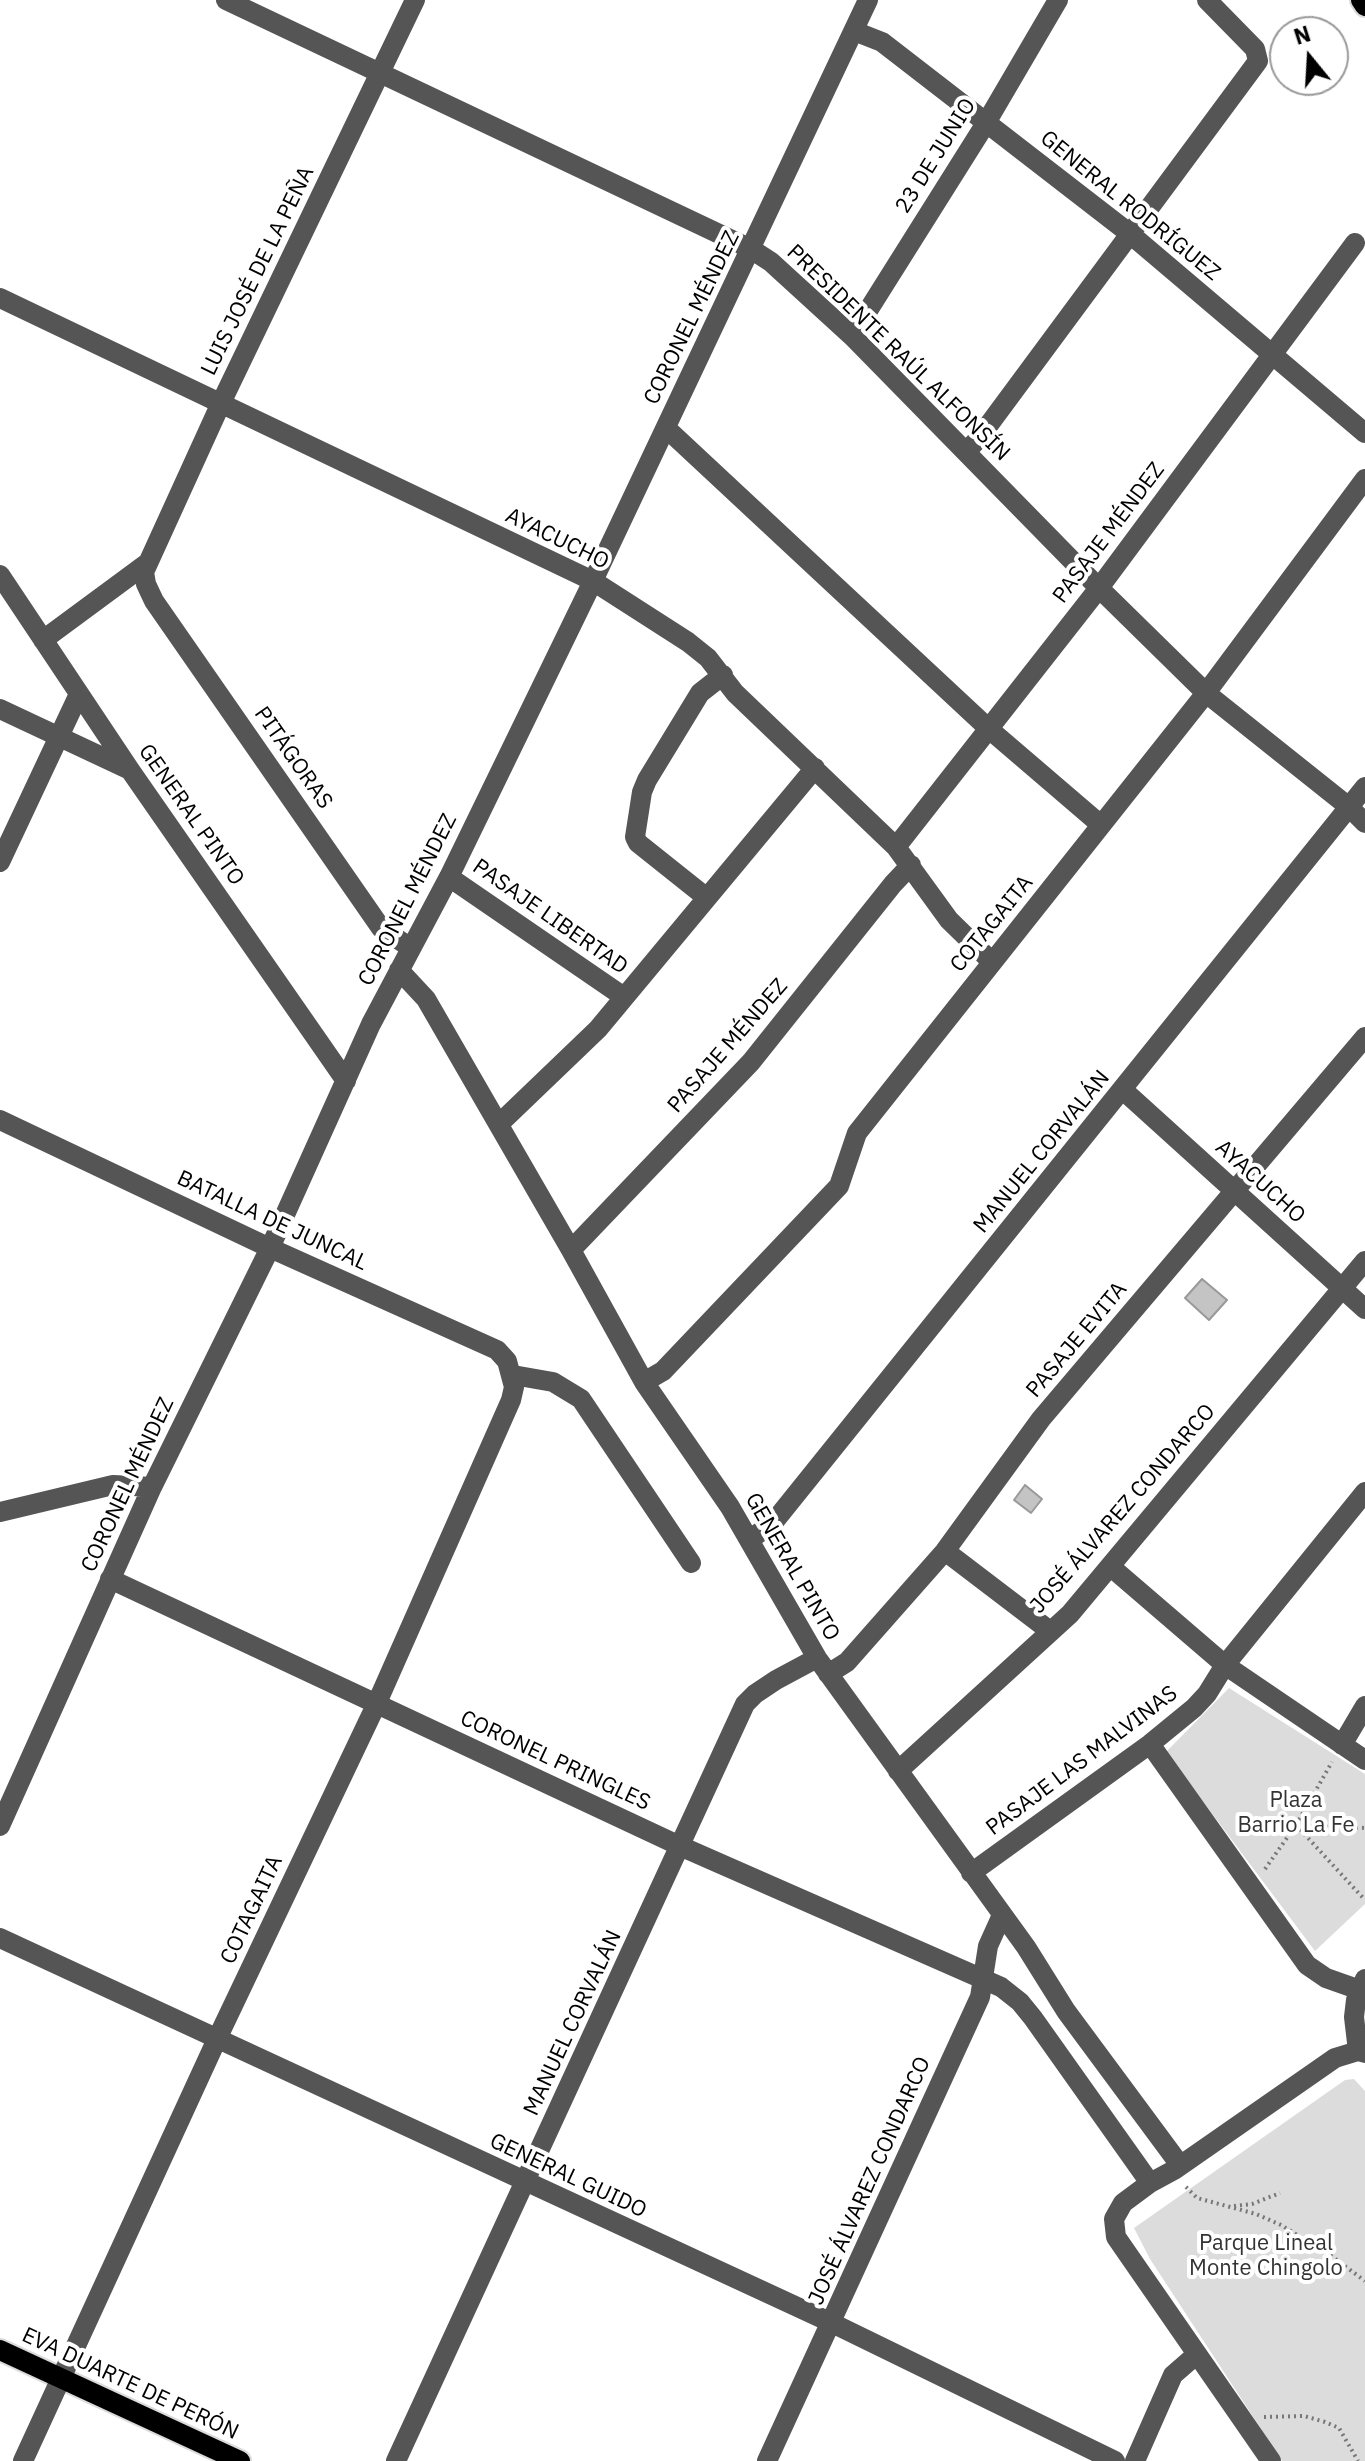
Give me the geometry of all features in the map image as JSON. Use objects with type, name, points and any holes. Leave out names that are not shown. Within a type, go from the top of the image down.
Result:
[{"type":"main road","points":[[1361,0],[1365,6]]},
{"type":"main road","name":"EVA DUARTE DE PERÓN","points":[[0,2350],[240,2461]]},
{"type":"street","name":"PRESIDENTE RAÚL ALFONSÍN","points":[[226,0],[751,249],[771,262],[852,336],[1206,693],[1365,823]]},
{"type":"street","name":"LUIS JOSÉ DE LA PEÑA","points":[[43,640],[146,574],[221,403],[415,0]]},
{"type":"street","name":"CORONEL MÉNDEZ","points":[[0,1826],[152,1487],[270,1248],[371,1024],[449,877],[593,581],[868,0]]},
{"type":"street","name":"23 DE JUNIO","points":[[852,336],[986,123],[1058,0]]},
{"type":"street","points":[[966,452],[1258,61],[1255,49],[1207,0]]},
{"type":"street","name":"GENERAL RODRÍGUEZ","points":[[854,31],[882,42],[1129,233],[1365,433]]},
{"type":"street","name":"PASAJE MÉNDEZ","points":[[896,847],[1099,588],[1355,243]]},
{"type":"street","name":"AYACUCHO","points":[[0,298],[593,581],[688,642],[708,658],[735,693],[896,847],[949,920],[992,962]]},
{"type":"street","points":[[666,428],[989,729],[1101,825]]},
{"type":"street","name":"COTAGAITA","points":[[644,1382],[663,1371],[839,1186],[857,1133],[1206,693],[1365,479]]},
{"type":"street","name":"PITÁGORAS","points":[[146,574],[154,601],[381,928],[411,948]]},
{"type":"street","name":"GENERAL PINTO","points":[[0,575],[130,770],[346,1081]]},
{"type":"street","points":[[707,898],[638,843],[635,837],[642,792],[647,780],[700,693],[723,675]]},
{"type":"street","points":[[0,862],[79,694]]},
{"type":"street","points":[[0,709],[130,770]]},
{"type":"street","points":[[499,1124],[598,1029],[815,768]]},
{"type":"street","name":"MANUEL CORVALÁN","points":[[749,1540],[773,1523],[1365,787]]},
{"type":"street","name":"PASAJE MÉNDEZ","points":[[571,1250],[751,1062],[911,865]]},
{"type":"street","name":"PASAJE LIBERTAD","points":[[449,877],[624,997]]},
{"type":"street","name":"GENERAL PINTO","points":[[399,970],[426,999],[644,1382],[730,1507],[823,1666],[1026,1947],[1066,2011],[1177,2167]]},
{"type":"street","name":"PASAJE EVITA","points":[[755,1694],[823,1666],[847,1662],[945,1551],[1041,1419],[1365,1037]]},
{"type":"street","name":"AYACUCHO","points":[[1123,1090],[1365,1309]]},
{"type":"street","name":"BATALLA DE JUNCAL","points":[[0,1120],[270,1248],[497,1350],[507,1361],[513,1375]]},
{"type":"street","name":"JOSÉ ÁLVAREZ CONDARCO","points":[[898,1771],[1070,1614],[1365,1261]]},
{"type":"street","points":[[513,1375],[553,1382],[581,1399],[691,1563]]},
{"type":"street","name":"COTAGAITA","points":[[23,2461],[217,2039],[376,1705],[511,1400],[513,1375]]},
{"type":"street","points":[[0,1512],[113,1485],[152,1487]]},
{"type":"street","name":"PASAJE LAS MALVINAS","points":[[971,1873],[1150,1744],[1194,1708],[1365,1492]]},
{"type":"street","points":[[945,1551],[1050,1631]]},
{"type":"street","points":[[1111,1567],[1225,1665],[1365,1760]]},
{"type":"street","name":"CORONEL PRINGLES","points":[[110,1579],[680,1846],[983,1978]]},
{"type":"street","name":"MANUEL CORVALÁN","points":[[396,2461],[745,1704],[755,1694]]},
{"type":"street","points":[[1342,1745],[1365,1706]]},
{"type":"street","points":[[1150,1744],[1307,1965],[1326,1978],[1363,1985],[1354,2017],[1362,2052],[1335,2058],[1150,2183],[1116,2211],[1113,2226],[1116,2237],[1271,2461]]},
{"type":"street","name":"JOSÉ ÁLVAREZ CONDARCO","points":[[767,2461],[980,1997],[988,1946],[1002,1915]]},
{"type":"street","name":"GENERAL GUIDO","points":[[0,1938],[832,2323],[1115,2461]]},
{"type":"street","points":[[983,1978],[1020,2002],[1150,2183]]},
{"type":"street","points":[[1135,2461],[1173,2375],[1196,2355]]},
{"type":"path","points":[[1252,1888],[1296,1825],[1342,1745]]},
{"type":"path","points":[[1296,1825],[1365,1828]]},
{"type":"path","points":[[1296,1825],[1365,1900]]},
{"type":"path","points":[[1177,2167],[1190,2192],[1197,2198],[1256,2214],[1306,2239],[1365,2281]]},
{"type":"path","points":[[1232,2207],[1252,2204],[1280,2193]]},
{"type":"path","points":[[1265,2429],[1257,2418],[1304,2416],[1325,2422],[1339,2428],[1358,2461]]},
{"type":"green space","name":"Plaza Barrio La Fe","points":[[1229,1688],[1365,1774],[1365,1904],[1315,1951],[1166,1752]]},
{"type":"green space","name":"Parque Lineal Monte Chingolo","points":[[1354,2079],[1365,2091],[1365,2461],[1282,2461],[1150,2259],[1134,2228],[1345,2080]]},
{"type":"building","points":[[1202,1279],[1227,1300],[1209,1320],[1185,1298]]},
{"type":"building","points":[[1025,1485],[1042,1499],[1031,1513],[1014,1500]]}]
